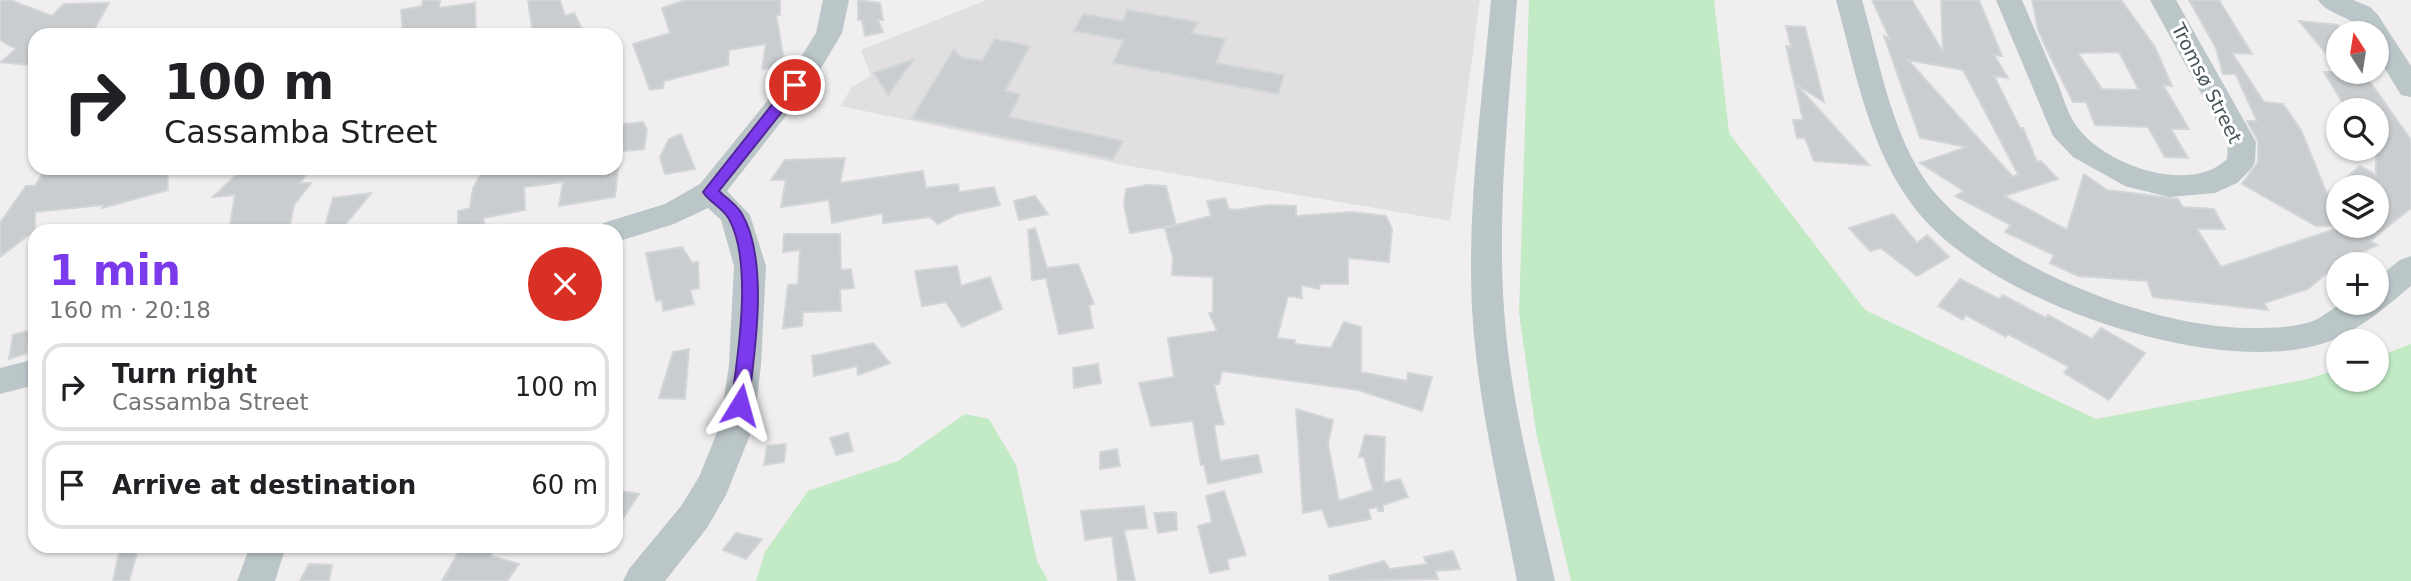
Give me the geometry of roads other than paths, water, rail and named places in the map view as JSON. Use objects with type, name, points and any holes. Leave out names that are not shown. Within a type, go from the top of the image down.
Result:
[{"type":"street","points":[[623,229],[663,219],[693,205],[710,192],[804,74],[829,33],[836,0]]},
{"type":"street","points":[[1504,0],[1488,171],[1485,235],[1488,312],[1502,414],[1536,581]]},
{"type":"street","points":[[1849,0],[1882,113],[1917,188],[1930,207],[1981,249],[2036,282],[2101,309],[2164,329],[2211,340],[2265,341],[2317,333],[2348,315]]},
{"type":"street","name":"Tromsø Street","points":[[2009,0],[2063,129],[2083,150],[2135,178],[2169,186],[2205,186],[2227,176],[2241,162],[2242,142],[2163,0]]},
{"type":"street","points":[[2330,0],[2361,13],[2370,21],[2411,88]]},
{"type":"street","points":[[642,581],[694,517],[714,484],[737,425],[746,365],[751,266],[736,215],[710,192]]},
{"type":"street","points":[[2389,286],[2411,268]]},
{"type":"street","points":[[0,380],[28,374]]},
{"type":"street","points":[[256,581],[266,553]]}]
